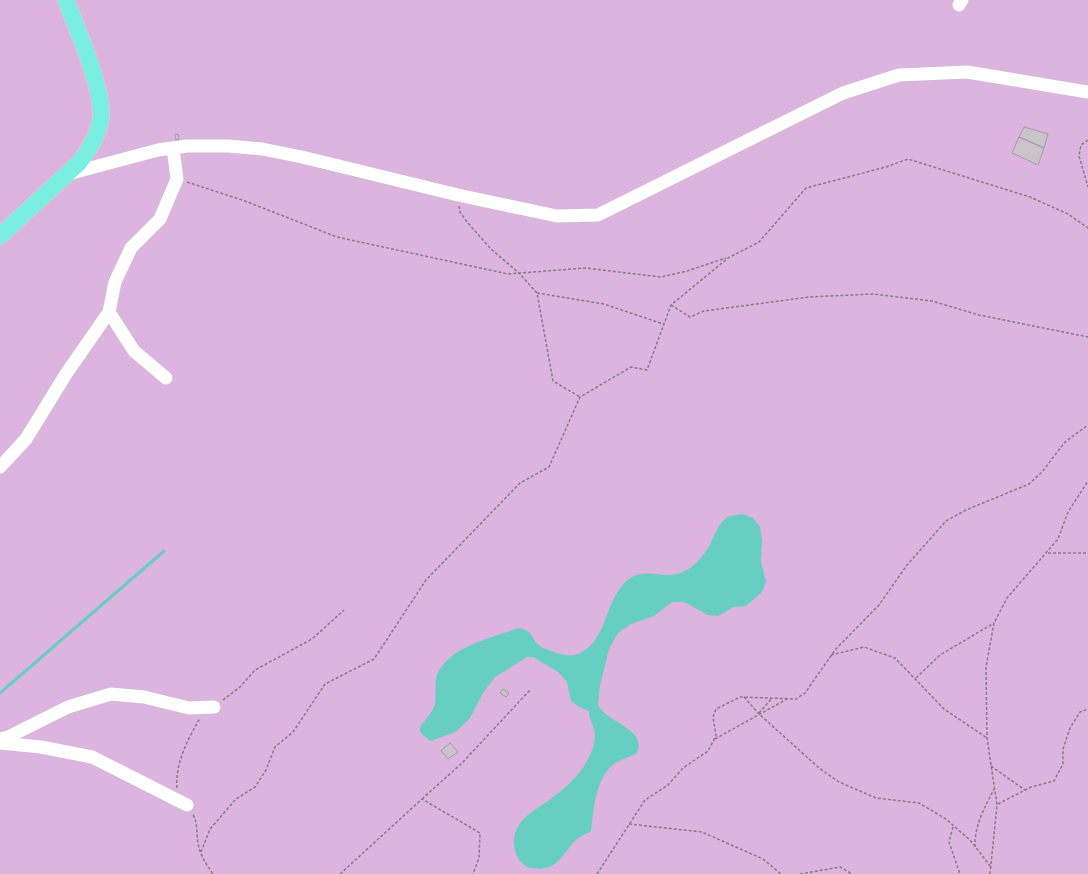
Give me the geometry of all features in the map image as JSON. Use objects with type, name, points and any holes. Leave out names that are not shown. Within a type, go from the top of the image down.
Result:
[{"type":"main road","points":[[0,236],[68,174],[86,154],[93,143],[100,123],[101,110],[95,82],[66,0]]},
{"type":"street","points":[[68,174],[142,153],[173,148],[222,146],[262,149],[557,216],[598,215],[844,93],[899,75],[967,72],[1088,92]]},
{"type":"street","points":[[0,468],[26,439],[66,374],[109,312],[115,282],[131,248],[160,219],[177,179],[173,148]]},
{"type":"street","points":[[109,312],[134,351],[166,378]]},
{"type":"street","points":[[0,739],[8,737],[68,707],[111,694],[144,697],[189,708],[214,707]]},
{"type":"street","points":[[0,743],[41,747],[92,757],[187,805]]},
{"type":"path","points":[[1088,140],[1081,145],[1079,156],[1088,187]]},
{"type":"path","points":[[177,179],[245,201],[337,237],[508,274],[585,268],[661,277],[687,271],[728,258],[759,242],[806,188],[886,167],[908,159],[1030,197],[1068,214],[1088,228]]},
{"type":"path","points":[[458,194],[460,212],[467,222],[491,249],[519,273],[537,293],[553,381],[580,397]]},
{"type":"path","points":[[201,852],[210,829],[236,799],[255,786],[266,770],[275,746],[293,732],[324,684],[374,659],[426,580],[520,483],[549,467],[580,397],[631,367],[647,370],[671,305],[728,258]]},
{"type":"path","points":[[537,293],[604,304],[664,324]]},
{"type":"path","points":[[671,305],[690,317],[704,311],[801,298],[873,294],[932,301],[979,315],[1088,337]]},
{"type":"path","points":[[597,874],[645,800],[668,785],[683,768],[708,751],[716,736],[713,718],[716,710],[723,705],[744,697],[796,699],[805,693],[831,655],[879,605],[907,565],[923,549],[946,521],[966,510],[1029,484],[1042,472],[1065,442],[1088,425]]},
{"type":"path","points":[[990,874],[997,804],[987,738],[986,667],[994,623],[1007,598],[1048,553],[1058,539],[1068,512],[1088,481]]},
{"type":"path","points":[[1048,553],[1088,553]]},
{"type":"path","points":[[213,874],[204,862],[198,844],[196,820],[176,787],[178,766],[189,737],[201,717],[240,687],[255,670],[312,639],[344,610]]},
{"type":"path","points":[[916,678],[940,655],[994,623]]},
{"type":"path","points":[[831,655],[864,647],[895,658],[916,678],[944,709],[987,738]]},
{"type":"path","points":[[340,874],[462,763],[530,690]]},
{"type":"path","points":[[744,697],[758,714],[819,768],[839,782],[876,798],[919,803],[953,826],[975,847],[990,866]]},
{"type":"path","points":[[758,714],[772,698]]},
{"type":"path","points":[[714,740],[758,714],[789,699]]},
{"type":"path","points":[[997,804],[1025,790],[1054,781],[1063,764],[1062,749],[1070,728],[1080,712],[1088,709]]},
{"type":"path","points":[[991,766],[1025,790]]},
{"type":"path","points":[[975,847],[975,835],[984,809],[994,788]]},
{"type":"path","points":[[422,799],[480,833],[479,858],[473,874]]},
{"type":"path","points":[[629,824],[702,832],[763,859],[781,874]]},
{"type":"path","points":[[953,826],[949,842],[960,874]]},
{"type":"path","points":[[800,874],[840,866],[852,874]]},
{"type":"shaded area","points":[[0,0],[1088,0],[1088,874],[0,874]]},
{"type":"shaded area","points":[[742,514],[753,518],[760,527],[762,540],[761,561],[766,582],[762,592],[746,606],[734,607],[718,616],[708,615],[684,602],[672,602],[654,616],[631,624],[618,633],[609,649],[600,686],[598,705],[610,717],[632,732],[637,738],[639,745],[637,753],[616,763],[608,770],[603,778],[596,795],[591,831],[577,839],[556,863],[544,868],[536,869],[527,867],[518,858],[514,846],[517,827],[528,815],[569,784],[587,761],[593,749],[595,739],[595,732],[589,711],[579,707],[571,701],[567,682],[558,672],[533,657],[527,657],[495,677],[483,693],[470,718],[460,728],[455,732],[431,741],[421,733],[420,730],[422,723],[434,707],[437,675],[443,665],[461,650],[483,640],[518,628],[530,633],[540,646],[552,652],[575,655],[585,650],[592,644],[598,635],[615,596],[629,579],[636,575],[644,574],[677,574],[692,567],[706,551],[722,522],[730,516]]},
{"type":"building","points":[[1024,127],[1048,134],[1044,148],[1019,137]]},
{"type":"building","points":[[178,134],[179,139],[176,140],[175,135]]},
{"type":"building","points":[[1019,137],[1044,148],[1038,165],[1012,153]]},
{"type":"building","points":[[503,689],[509,693],[506,697],[500,693]]},
{"type":"building","points":[[450,743],[458,752],[448,759],[441,751]]},
{"type":"waterway","points":[[0,693],[164,551]]}]
